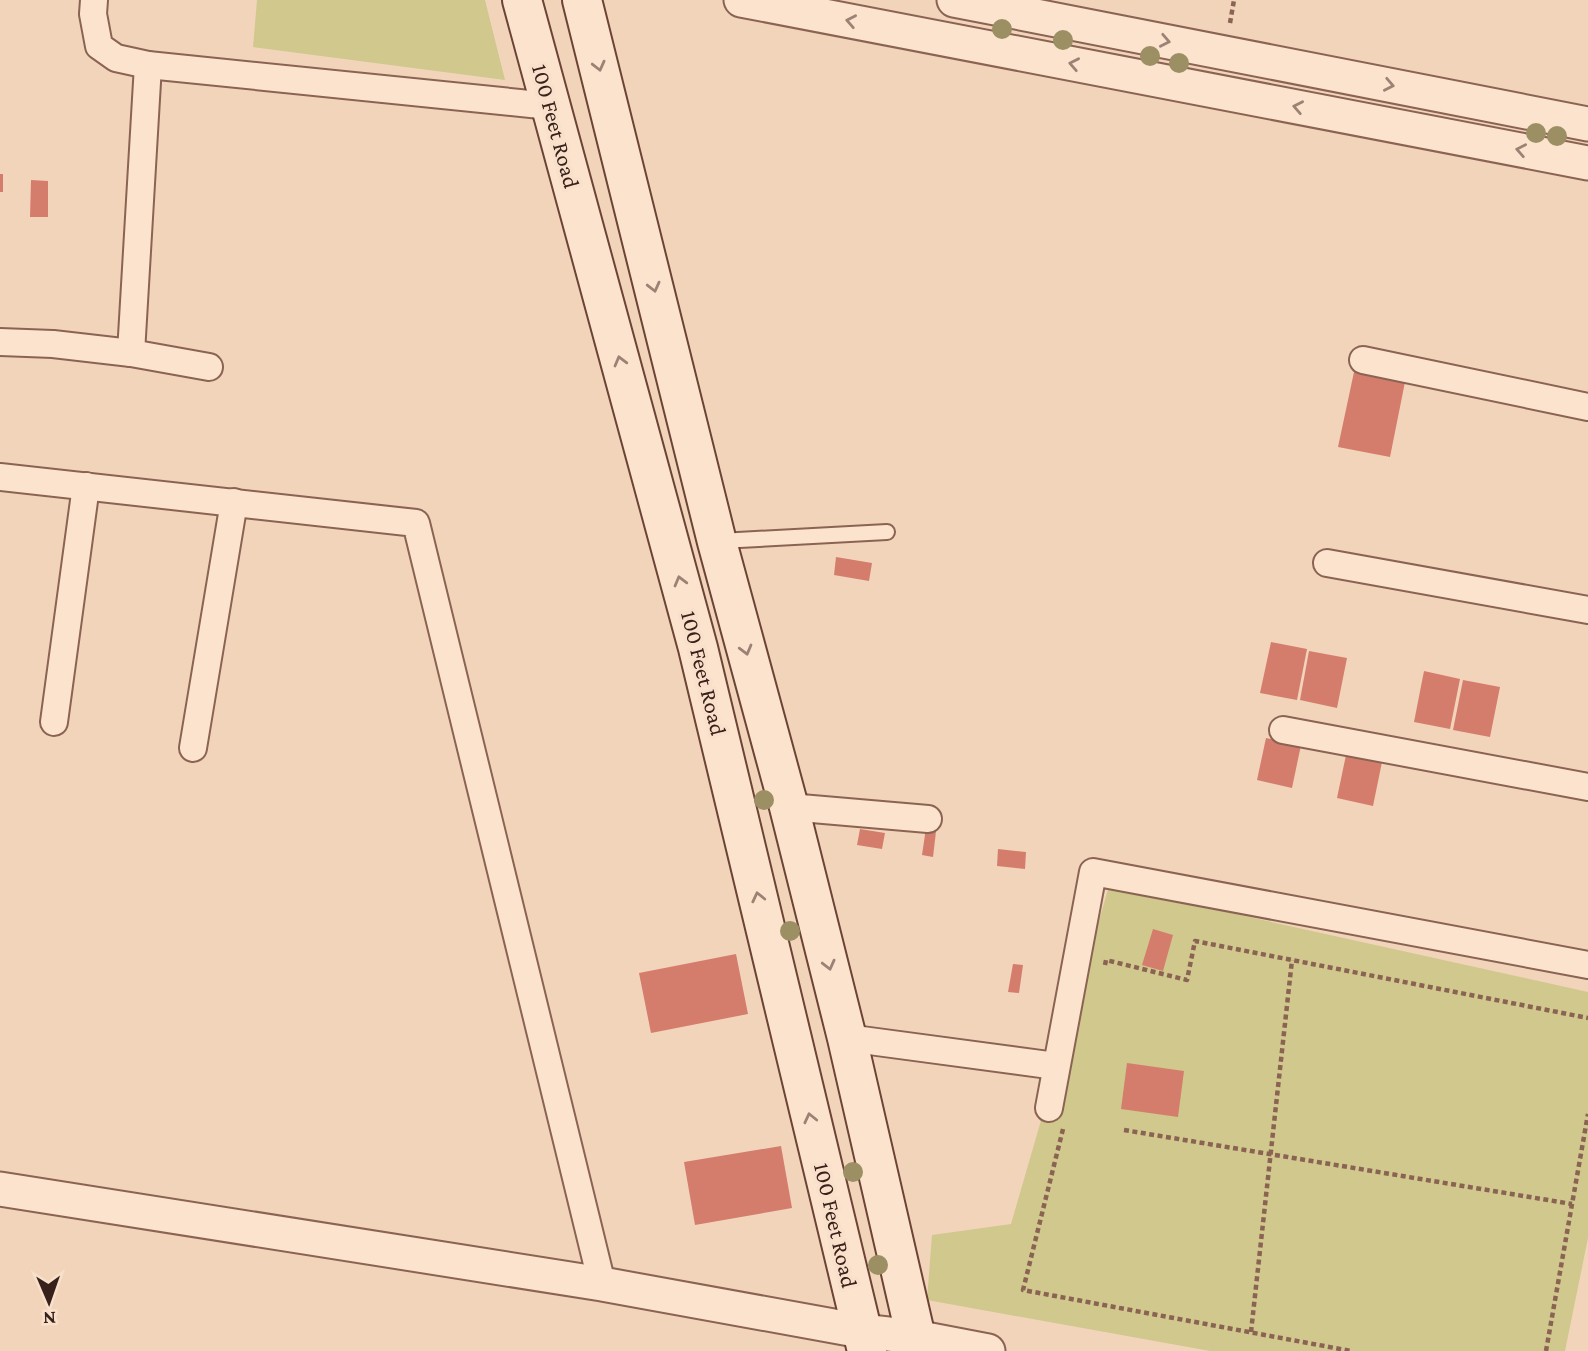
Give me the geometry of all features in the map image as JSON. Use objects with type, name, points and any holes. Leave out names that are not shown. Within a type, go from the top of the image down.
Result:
[{"type":"main road","name":"100 Feet Road","points":[[522,0],[698,648],[864,1341]]},
{"type":"main road","name":"100 Feet Road","points":[[582,0],[717,542],[789,807],[847,1038],[917,1344]]},
{"type":"street","points":[[94,0],[93,14],[99,46],[116,58],[148,65],[550,106]]},
{"type":"street","points":[[741,0],[1588,163]]},
{"type":"street","points":[[954,0],[1588,124]]},
{"type":"street","points":[[131,353],[148,65]]},
{"type":"street","points":[[0,342],[53,344],[131,353],[209,367]]},
{"type":"street","points":[[1363,360],[1588,407]]},
{"type":"street","points":[[0,477],[416,523],[602,1284]]},
{"type":"street","points":[[54,722],[86,486]]},
{"type":"street","points":[[193,748],[234,502]]},
{"type":"street","points":[[1327,563],[1588,610]]},
{"type":"street","points":[[1283,730],[1588,787]]},
{"type":"street","points":[[789,807],[928,819]]},
{"type":"street","points":[[1057,1113],[1056,1066],[1093,872],[1588,965]]},
{"type":"street","points":[[847,1038],[1056,1066]]},
{"type":"street","points":[[0,1189],[602,1284],[864,1341],[988,1351]]},
{"type":"lane","points":[[717,542],[887,532]]},
{"type":"path","points":[[1103,974],[1106,960],[1187,980],[1195,941],[1588,1018]]},
{"type":"path","points":[[1251,1332],[1292,960]]},
{"type":"path","points":[[1057,1113],[1023,1290],[1352,1351]]},
{"type":"path","points":[[1546,1351],[1588,1114]]},
{"type":"path","points":[[1124,1130],[1572,1204]]},
{"type":"shaded area","points":[[257,0],[485,0],[505,80],[253,47]]},
{"type":"shaded area","points":[[1109,886],[1588,992],[1588,1238],[1565,1351],[1210,1351],[927,1300],[932,1235],[1011,1224]]},
{"type":"building","points":[[0,174],[3,174],[3,192],[0,192]]},
{"type":"building","points":[[31,180],[48,181],[48,217],[30,217]]},
{"type":"building","points":[[1354,372],[1405,382],[1390,457],[1338,447]]},
{"type":"building","points":[[836,557],[872,563],[869,581],[834,575]]},
{"type":"building","points":[[1271,642],[1307,649],[1297,700],[1260,693]]},
{"type":"building","points":[[1309,651],[1347,658],[1337,708],[1300,700]]},
{"type":"building","points":[[1424,671],[1460,679],[1450,729],[1414,722]]},
{"type":"building","points":[[1463,680],[1500,687],[1490,737],[1453,730]]},
{"type":"building","points":[[1266,738],[1301,745],[1292,788],[1257,780]]},
{"type":"building","points":[[1346,755],[1382,762],[1373,806],[1337,798]]},
{"type":"building","points":[[927,821],[937,823],[933,857],[922,855]]},
{"type":"building","points":[[860,829],[885,833],[882,849],[857,845]]},
{"type":"building","points":[[998,849],[1026,852],[1025,869],[997,866]]},
{"type":"building","points":[[1153,929],[1173,935],[1163,971],[1142,965]]},
{"type":"building","points":[[736,954],[748,1014],[651,1033],[639,973]]},
{"type":"building","points":[[1013,964],[1023,965],[1019,993],[1008,992]]},
{"type":"building","points":[[1127,1063],[1184,1071],[1178,1117],[1121,1109]]},
{"type":"building","points":[[781,1146],[792,1208],[695,1225],[684,1162]]}]
